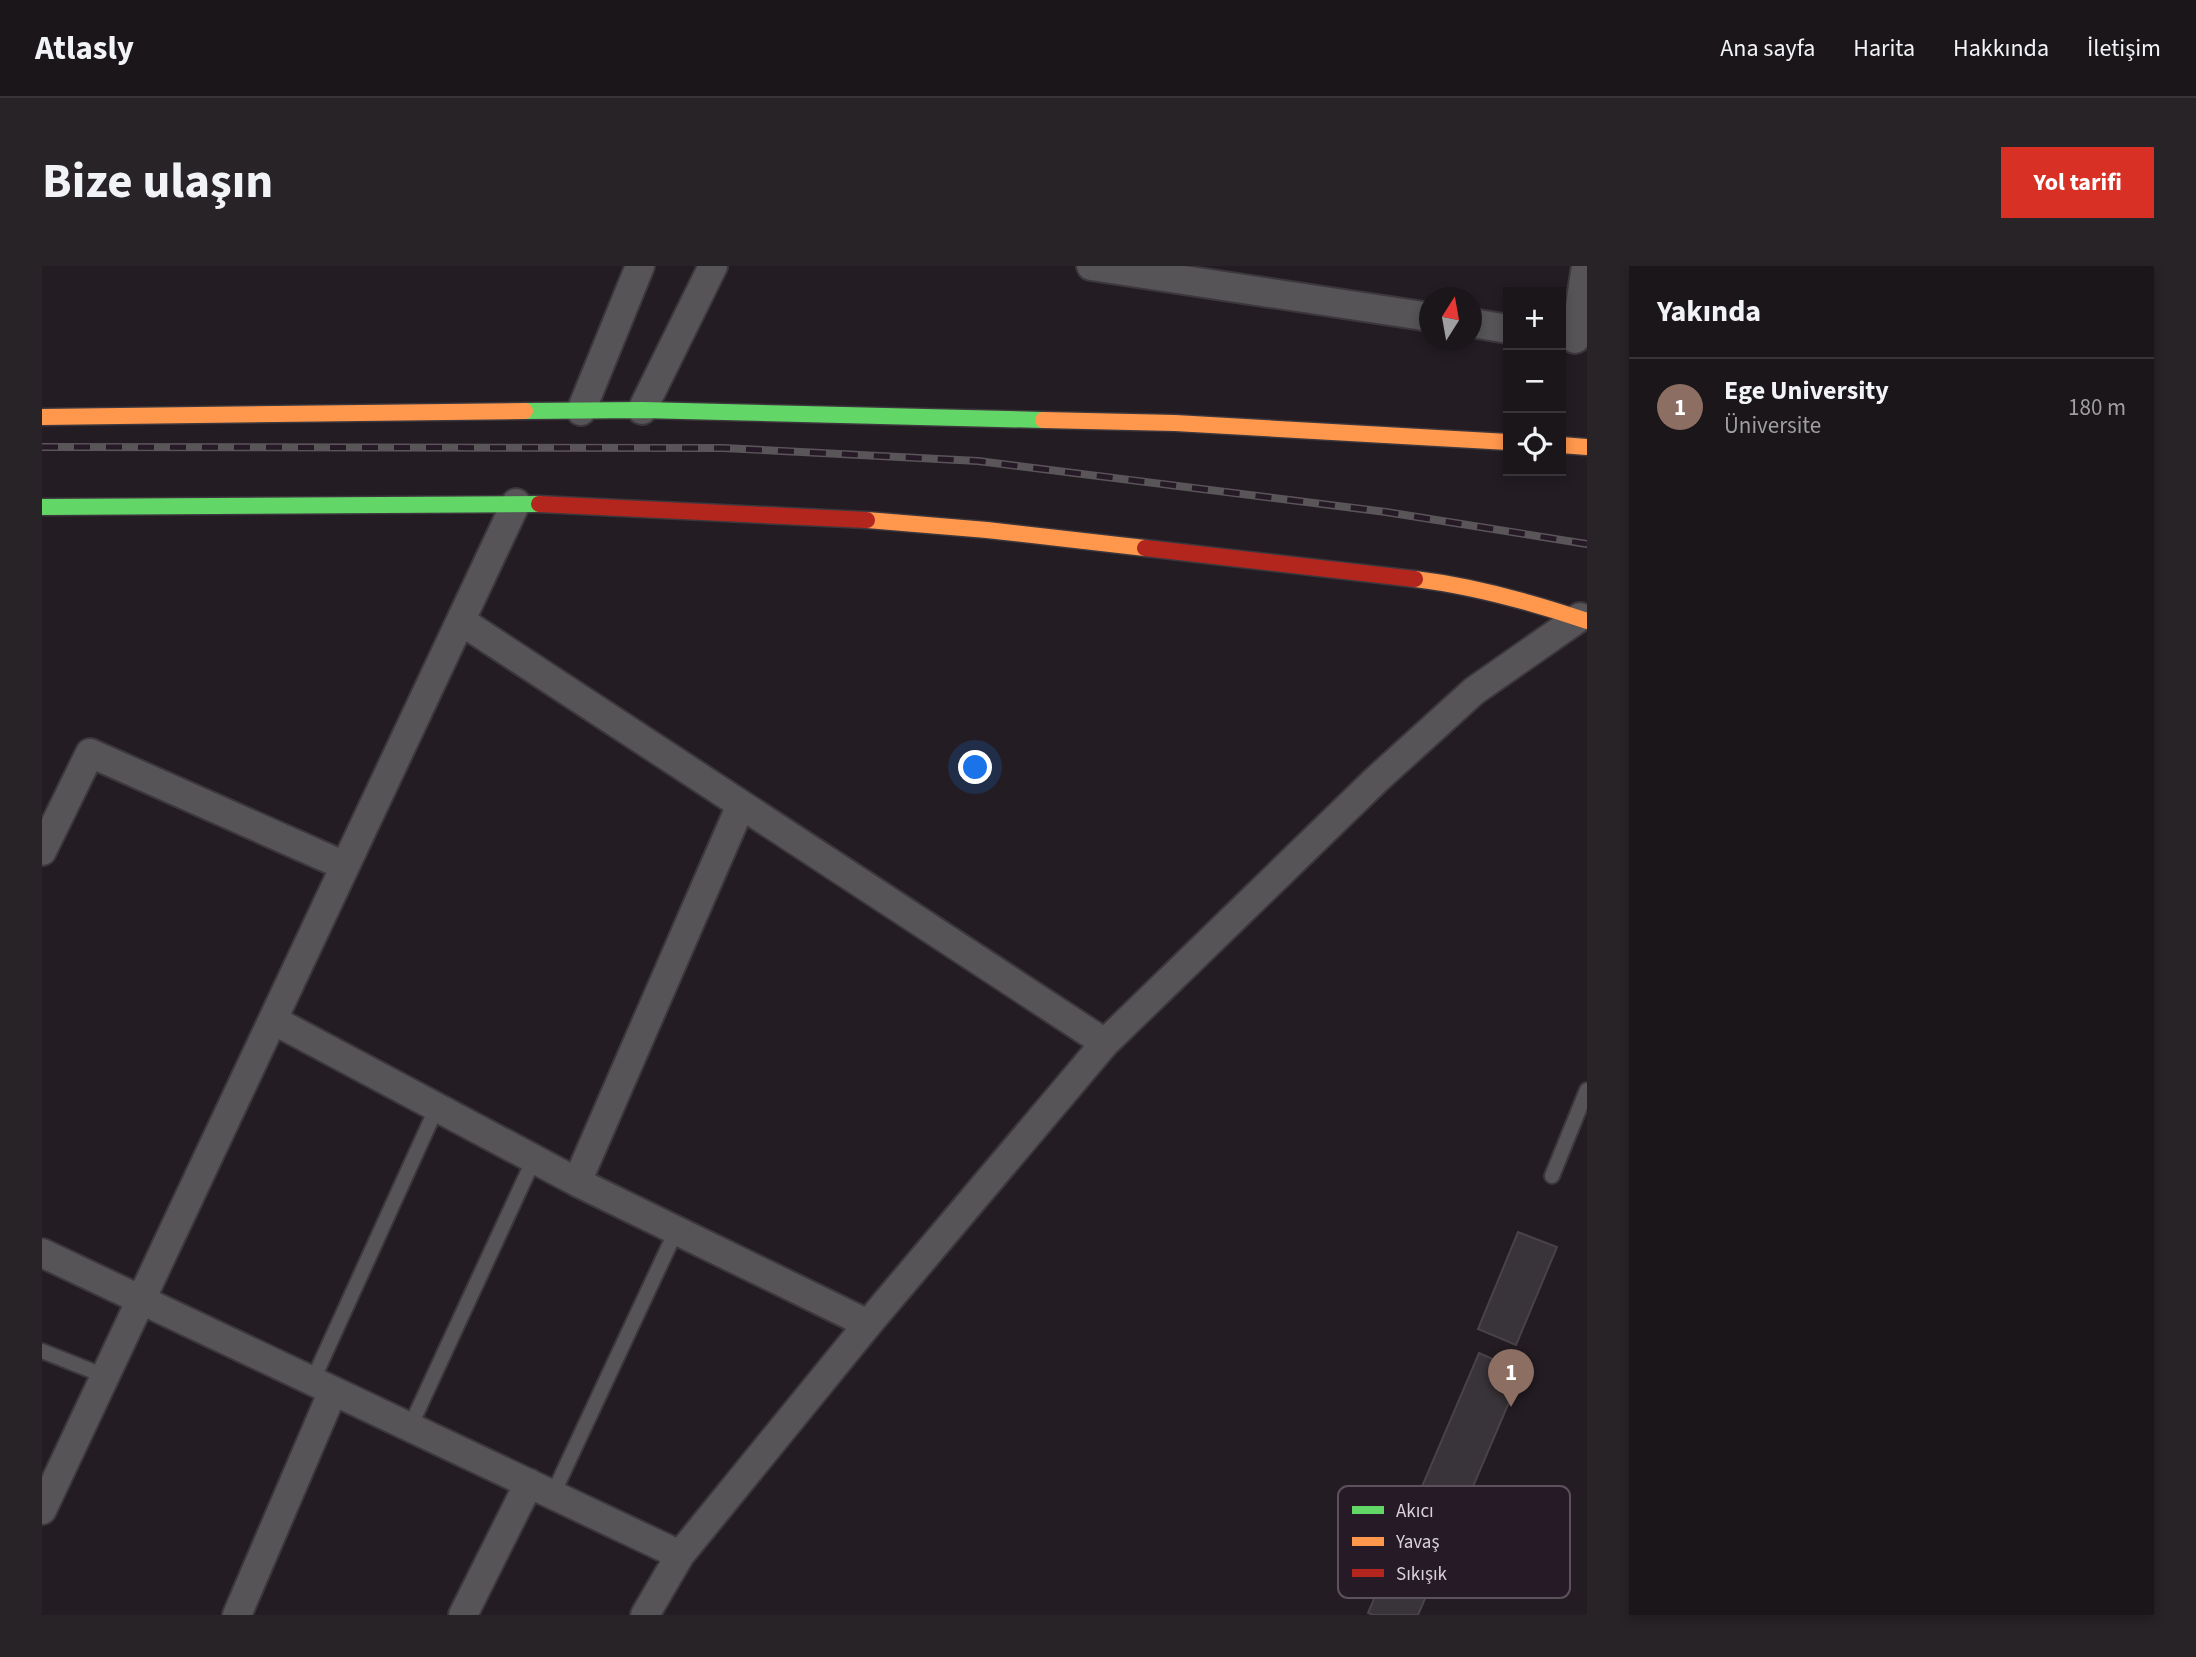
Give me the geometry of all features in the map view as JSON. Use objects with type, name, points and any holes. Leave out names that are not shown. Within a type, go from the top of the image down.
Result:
[{"type":"street","points":[[580,411],[640,266]]},
{"type":"street","points":[[642,410],[713,266]]},
{"type":"street","points":[[1091,266],[1419,315]]},
{"type":"street","points":[[1574,339],[1586,266]]},
{"type":"street","points":[[1482,324],[1503,327]]},
{"type":"street","points":[[42,417],[642,410],[1175,423],[1503,442]]},
{"type":"street","points":[[1566,445],[1587,446]]},
{"type":"street","points":[[42,1510],[516,503]]},
{"type":"street","points":[[42,507],[516,503],[879,521],[1000,531],[1438,582],[1585,615]]},
{"type":"street","points":[[645,1615],[680,1555],[868,1324],[1105,1043],[1405,753],[1474,691],[1585,615]]},
{"type":"street","points":[[461,621],[1105,1043]]},
{"type":"street","points":[[42,851],[90,754],[345,866]]},
{"type":"street","points":[[578,1181],[741,805]]},
{"type":"street","points":[[273,1020],[534,1159],[868,1324]]},
{"type":"street","points":[[42,1253],[680,1555]]},
{"type":"street","points":[[237,1615],[323,1387]]},
{"type":"street","points":[[463,1615],[541,1489]]},
{"type":"lane","points":[[1552,1176],[1587,1090]]},
{"type":"lane","points":[[323,1387],[437,1107]]},
{"type":"lane","points":[[410,1427],[534,1159]]},
{"type":"lane","points":[[541,1489],[676,1231]]},
{"type":"lane","points":[[42,1351],[105,1376]]},
{"type":"building","points":[[1518,1232],[1557,1247],[1516,1345],[1478,1329]]},
{"type":"building","points":[[1479,1353],[1522,1372],[1473,1486],[1422,1486]]},
{"type":"building","points":[[1374,1598],[1425,1598],[1418,1615],[1368,1613]]},
{"type":"railway","points":[[42,447],[723,448],[978,461],[1386,512],[1587,544]]},
{"type":"traffic: fast","points":[[525,411],[642,410],[1043,420]]},
{"type":"traffic: fast","points":[[42,507],[539,504]]},
{"type":"traffic: slow","points":[[42,417],[525,411]]},
{"type":"traffic: slow","points":[[1043,420],[1175,423],[1503,442]]},
{"type":"traffic: slow","points":[[1566,445],[1587,447]]},
{"type":"traffic: slow","points":[[867,520],[1145,548]]},
{"type":"traffic: slow","points":[[1415,579],[1502,596],[1587,621]]},
{"type":"traffic: jam","points":[[539,504],[867,520]]},
{"type":"traffic: jam","points":[[1145,548],[1415,579]]},
{"type":"place","name":"Ege University","points":[[1511,1407]]}]
